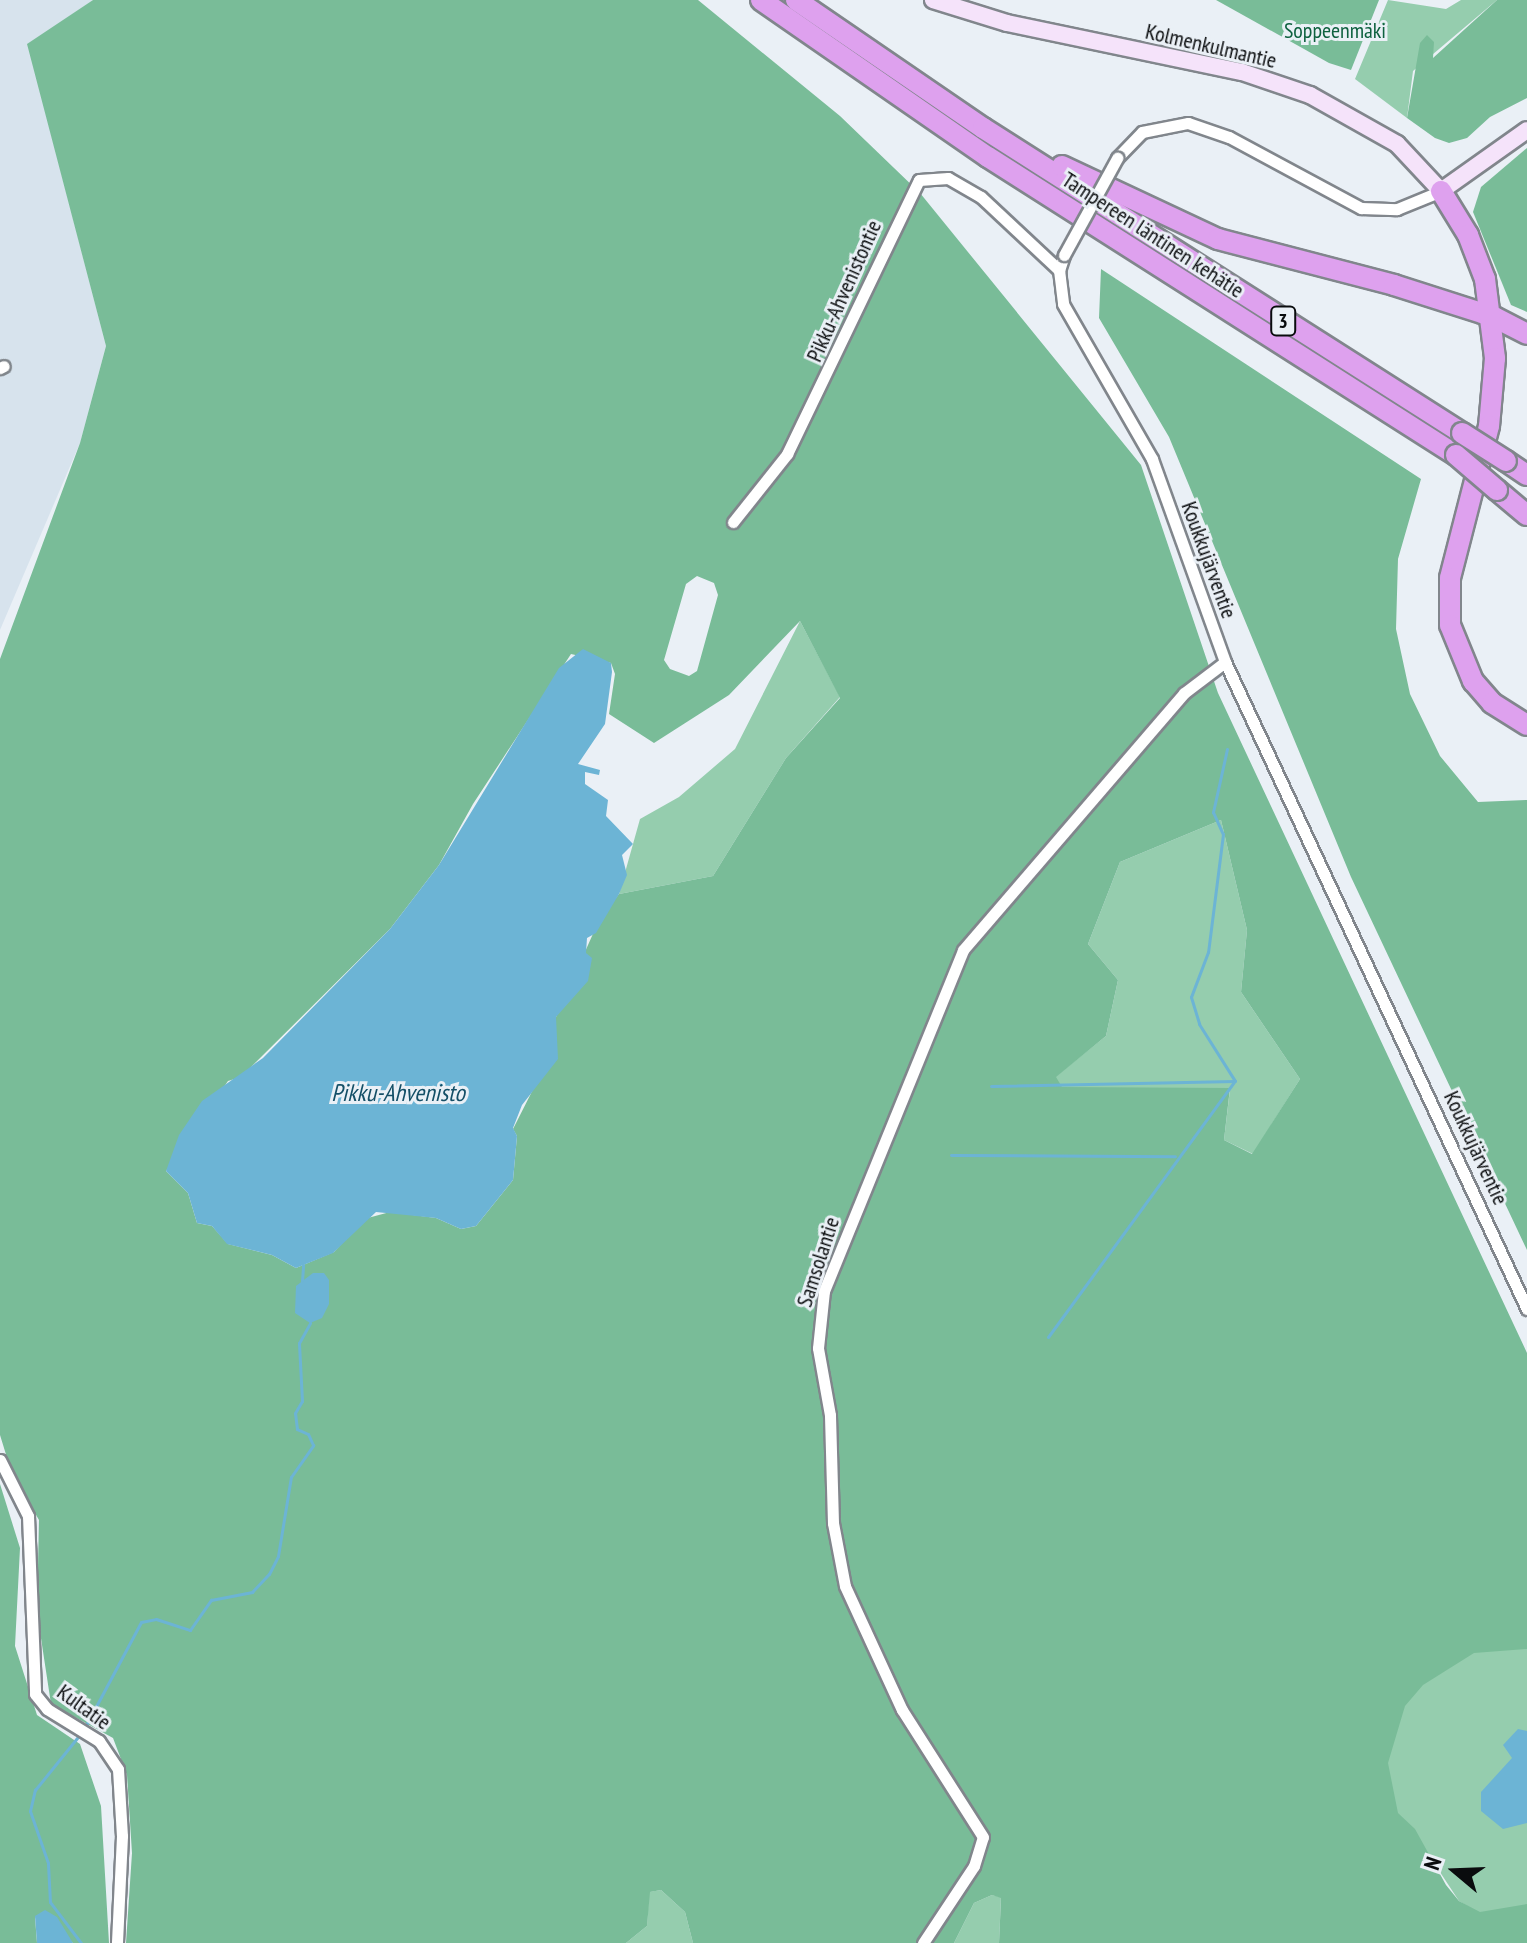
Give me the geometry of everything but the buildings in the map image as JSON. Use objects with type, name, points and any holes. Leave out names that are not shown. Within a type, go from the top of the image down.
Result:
[{"type":"highway","name":"Tampereen läntinen kehätie","points":[[761,0],[988,157],[1456,455],[1498,486],[1527,500]]},
{"type":"highway","name":"Tampereen läntinen kehätie","points":[[796,0],[983,128],[1527,475]]},
{"type":"highway","points":[[983,128],[1218,239],[1494,317],[1527,334]]},
{"type":"highway","points":[[1441,191],[1478,257],[1494,317],[1489,426],[1454,553],[1449,612],[1457,651],[1473,681],[1492,703],[1527,725]]},
{"type":"highway","points":[[1498,486],[1527,515]]},
{"type":"street","name":"Kolmenkulmantie","points":[[933,0],[1007,23],[1242,72],[1310,95],[1397,144],[1441,191]]},
{"type":"street","name":"Koukkujärventie","points":[[1441,191],[1397,209],[1361,208],[1229,137],[1188,123],[1142,132],[1117,158],[1064,255],[1059,270],[1068,315],[1152,459],[1225,662],[1527,1309]]},
{"type":"street","points":[[1441,191],[1527,130]]},
{"type":"street","name":"Pikku-Ahvenistontie","points":[[733,522],[787,454],[919,180],[948,178],[981,197],[1059,270]]},
{"type":"street","name":"Samsolantie","points":[[923,1943],[974,1866],[983,1837],[902,1710],[845,1586],[833,1523],[830,1415],[818,1348],[824,1291],[963,950],[1184,693],[1225,662]]},
{"type":"street","name":"Kultatie","points":[[0,1460],[28,1516],[35,1694],[47,1709],[99,1741],[118,1769],[122,1836],[117,1943]]},
{"type":"shaded area","points":[[0,0],[93,0],[28,45],[106,346],[80,443],[0,630]]},
{"type":"green space","points":[[93,0],[698,0],[840,116],[920,193],[1141,465],[1218,693],[1527,1353],[1527,1649],[1474,1653],[1423,1685],[1405,1706],[1388,1763],[1398,1813],[1415,1829],[1446,1885],[1459,1901],[1480,1912],[1527,1904],[1527,1943],[999,1943],[1001,1898],[992,1895],[974,1903],[954,1943],[693,1943],[685,1912],[661,1890],[650,1892],[647,1926],[626,1943],[126,1943],[132,1853],[127,1775],[113,1738],[51,1704],[37,1612],[39,1520],[12,1474],[0,1435],[0,659],[80,443],[106,346],[27,44]],"holes":[[[697,576],[714,583],[718,595],[697,671],[689,676],[670,669],[664,660],[686,584]],[[800,621],[840,698],[786,758],[713,876],[619,894],[600,918],[556,1017],[556,1044],[513,1129],[517,1136],[513,1180],[476,1226],[461,1229],[436,1218],[390,1212],[364,1219],[334,1252],[296,1268],[272,1255],[228,1244],[212,1226],[197,1223],[188,1193],[166,1171],[228,1081],[241,1077],[390,929],[439,865],[473,804],[571,654],[611,663],[615,674],[609,714],[654,743],[729,695]],[[1221,820],[1247,930],[1241,992],[1300,1079],[1252,1154],[1224,1140],[1230,1088],[1062,1087],[1056,1077],[1106,1036],[1118,980],[1088,944],[1120,862]]]},
{"type":"green space","name":"Soppeenmäki","points":[[1216,0],[1379,0],[1351,70],[1329,63]]},
{"type":"green space","points":[[1388,0],[1446,9],[1461,0],[1497,0],[1413,71],[1407,118],[1355,79]]},
{"type":"green space","points":[[1497,0],[1527,0],[1527,98],[1490,117],[1467,138],[1449,143],[1435,138],[1407,118],[1420,43],[1427,35],[1434,42],[1433,58]]},
{"type":"green space","points":[[1527,148],[1527,312],[1511,305],[1473,212],[1481,187]]},
{"type":"green space","points":[[1101,269],[1421,479],[1398,559],[1396,629],[1410,694],[1440,756],[1478,802],[1527,800],[1527,1250],[1351,877],[1169,437],[1099,318]]},
{"type":"green space","points":[[800,621],[840,697],[786,758],[713,876],[619,894],[640,819],[679,797],[735,749]]},
{"type":"green space","points":[[1221,820],[1247,930],[1241,992],[1300,1079],[1253,1154],[1224,1140],[1230,1089],[1062,1088],[1055,1077],[1106,1036],[1118,980],[1088,944],[1120,862]]},
{"type":"green space","points":[[0,1484],[20,1548],[15,1646],[37,1715],[80,1744],[101,1806],[109,1943],[73,1943],[35,1917],[37,1943],[0,1943]]},
{"type":"green space","points":[[1527,1645],[1527,1943],[1459,1901],[1436,1866],[1404,1845],[1374,1740],[1402,1693],[1468,1653]]},
{"type":"green space","points":[[661,1890],[685,1912],[693,1943],[626,1943],[647,1926],[649,1892]]},
{"type":"green space","points":[[992,1895],[1001,1897],[999,1943],[954,1943],[974,1903]]},
{"type":"water","name":"Pikku-Ahvenisto","points":[[583,649],[611,663],[612,672],[605,724],[578,764],[600,770],[599,775],[585,772],[585,784],[608,800],[606,816],[633,844],[622,855],[627,875],[619,894],[596,933],[587,938],[586,953],[592,958],[588,981],[556,1017],[558,1059],[522,1105],[513,1128],[517,1136],[513,1180],[476,1226],[461,1229],[436,1218],[376,1212],[333,1253],[296,1268],[272,1255],[227,1244],[212,1226],[197,1223],[188,1193],[166,1171],[179,1135],[202,1101],[263,1058],[390,929],[439,865],[559,668]]},
{"type":"water","points":[[313,1273],[324,1273],[329,1280],[329,1304],[322,1318],[310,1323],[295,1313],[296,1286]]},
{"type":"water","points":[[1518,1729],[1527,1731],[1527,1823],[1503,1829],[1481,1811],[1481,1792],[1512,1758],[1503,1745]]},
{"type":"water","points":[[45,1910],[57,1917],[73,1943],[37,1943],[35,1916]]},
{"type":"waterway","points":[[1227,749],[1213,812],[1223,834],[1208,952],[1191,997],[1199,1024],[1235,1081]]},
{"type":"waterway","points":[[991,1086],[1235,1081]]},
{"type":"waterway","points":[[1048,1337],[1235,1081]]},
{"type":"waterway","points":[[951,1155],[1175,1156]]},
{"type":"waterway","points":[[302,1281],[303,1265]]},
{"type":"waterway","points":[[85,1727],[141,1622],[156,1619],[190,1630],[211,1600],[252,1592],[269,1574],[278,1556],[291,1477],[313,1445],[308,1434],[297,1429],[295,1413],[302,1401],[299,1343],[310,1323]]},
{"type":"waterway","points":[[81,1733],[35,1790],[30,1811],[48,1863],[50,1902],[81,1943]]}]
